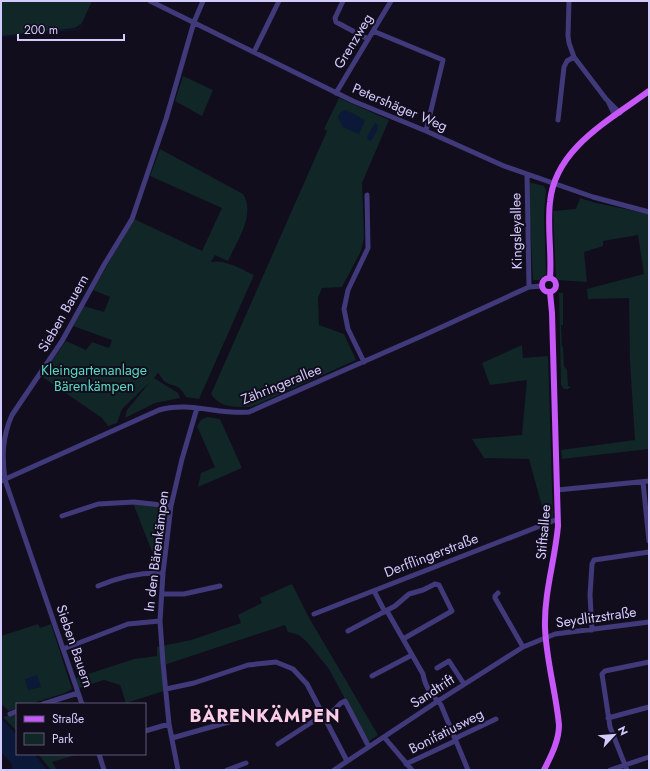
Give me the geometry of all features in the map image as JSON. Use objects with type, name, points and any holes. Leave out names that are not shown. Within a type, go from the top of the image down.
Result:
[{"type":"main road","points":[[550,278],[544,280],[542,286],[545,291],[550,292],[554,290],[556,286],[550,278],[549,216],[551,195],[554,184],[563,165],[579,144],[649,91]]},
{"type":"main road","name":"Stiftsallee","points":[[544,770],[559,732],[546,637],[545,612],[556,542],[558,519],[550,292]]},
{"type":"street","name":"Petershäger Weg","points":[[150,1],[336,93],[504,166],[597,198],[649,212]]},
{"type":"street","name":"Sieben Bauern","points":[[82,703],[3,480],[3,438],[12,415],[62,341],[132,219],[166,119],[194,22],[203,1]]},
{"type":"street","points":[[254,52],[279,1]]},
{"type":"street","points":[[343,1],[335,18],[336,22],[368,39]]},
{"type":"street","name":"Grenzweg","points":[[336,93],[391,1]]},
{"type":"street","points":[[570,1],[568,36],[574,57],[617,114]]},
{"type":"street","points":[[373,32],[443,60],[426,131]]},
{"type":"street","points":[[558,120],[564,67],[567,61],[574,57]]},
{"type":"street","name":"Kingsleyallee","points":[[527,174],[529,287]]},
{"type":"street","points":[[364,362],[348,329],[344,309],[348,290],[368,248],[367,195]]},
{"type":"street","name":"Zähringerallee","points":[[3,480],[159,410],[169,407],[178,406],[197,408],[235,414],[249,412],[364,362],[529,287],[542,286]]},
{"type":"street","name":"In den Bärenkämpen","points":[[178,770],[169,724],[160,621],[163,573],[171,506],[182,459],[197,408]]},
{"type":"street","points":[[557,490],[649,481]]},
{"type":"street","points":[[643,482],[649,541]]},
{"type":"street","points":[[62,516],[98,504],[132,502],[171,506]]},
{"type":"street","name":"Derfflingerstraße","points":[[314,614],[558,519]]},
{"type":"street","points":[[592,630],[590,589],[592,564],[594,560],[649,552]]},
{"type":"street","points":[[98,586],[132,574],[163,573]]},
{"type":"street","points":[[348,631],[398,604],[409,594],[436,584],[439,585],[452,608],[451,613],[403,638]]},
{"type":"street","points":[[162,594],[189,594],[220,586]]},
{"type":"street","points":[[374,591],[423,674],[424,682],[427,688],[438,701],[456,738],[468,770]]},
{"type":"street","points":[[498,593],[495,596],[522,647]]},
{"type":"street","points":[[63,649],[128,624],[160,621]]},
{"type":"street","name":"Seydlitzstraße","points":[[546,637],[555,634],[649,622]]},
{"type":"street","name":"Sandtrift","points":[[334,770],[522,647],[546,637]]},
{"type":"street","points":[[372,676],[412,655]]},
{"type":"street","points":[[436,668],[449,661],[464,684]]},
{"type":"street","points":[[166,689],[194,683],[248,665],[276,662],[293,669],[307,684],[347,761]]},
{"type":"street","points":[[626,768],[610,727],[602,674],[649,662]]},
{"type":"street","points":[[46,703],[78,693]]},
{"type":"street","points":[[278,744],[324,717],[344,701],[369,746]]},
{"type":"street","points":[[608,718],[649,707]]},
{"type":"street","points":[[10,714],[16,711]]},
{"type":"street","points":[[172,738],[243,718]]},
{"type":"street","name":"Bonifatiusweg","points":[[406,764],[453,742],[456,738],[496,719]]},
{"type":"street","points":[[146,731],[169,724]]},
{"type":"street","points":[[384,737],[412,770]]},
{"type":"street","points":[[99,755],[104,770]]},
{"type":"street","points":[[610,770],[626,768],[649,758]]},
{"type":"street","points":[[227,770],[246,762]]},
{"type":"green space","points":[[1,1],[92,1],[82,23],[75,28],[1,36]]},
{"type":"green space","points":[[183,76],[213,90],[202,116],[175,101]]},
{"type":"green space","points":[[339,98],[389,120],[362,183],[364,238],[361,251],[342,287],[322,288],[318,298],[319,325],[344,334],[356,360],[251,407],[229,406],[219,402],[211,394],[327,131],[324,129]]},
{"type":"green space","name":"Kleingartenanlage Bärenkämpen","points":[[160,149],[243,194],[247,210],[244,228],[228,261],[215,255],[211,262],[216,261],[227,263],[254,275],[199,399],[186,397],[178,387],[164,381],[158,373],[154,378],[178,393],[180,398],[155,403],[125,418],[127,410],[150,382],[122,409],[117,423],[108,426],[102,418],[41,376],[66,341],[86,350],[92,342],[109,348],[112,340],[73,326],[84,306],[104,312],[110,297],[93,290],[134,219],[202,251],[222,208],[150,176]]},
{"type":"green space","points":[[528,182],[544,186],[546,190],[544,213],[546,274],[539,280],[533,280]]},
{"type":"green space","points":[[580,198],[596,203],[649,214],[649,449],[562,459],[561,450],[635,440],[630,361],[629,298],[588,299],[587,289],[644,274],[638,235],[603,241],[603,246],[584,252],[587,282],[556,280],[553,211],[576,209]]},
{"type":"green space","points":[[559,293],[563,293],[563,325],[561,325],[562,347],[564,366],[567,370],[568,386],[571,387],[568,389],[564,389],[561,385]]},
{"type":"green space","points":[[522,345],[523,358],[548,356],[553,519],[546,521],[529,459],[484,458],[472,439],[522,435],[527,380],[490,385],[482,363]]},
{"type":"green space","points":[[207,417],[220,419],[242,468],[198,487],[201,473],[215,467],[197,426],[201,420]]},
{"type":"green space","points":[[133,503],[162,507],[165,509],[158,567]]},
{"type":"green space","points":[[292,584],[308,616],[378,735],[368,742],[329,669],[307,642],[299,635],[288,632],[285,625],[161,666],[164,691],[126,703],[120,685],[104,680],[79,688],[76,678],[134,659],[157,656],[157,647],[191,640],[241,623],[238,615],[262,603],[260,598]]},
{"type":"green space","points":[[38,624],[40,628],[51,624],[72,689],[65,693],[33,703],[16,703],[16,708],[9,711],[1,704],[1,636]]},
{"type":"green space","points":[[16,715],[16,730],[3,717]]},
{"type":"green space","points":[[39,755],[76,755],[52,762],[57,770],[51,770]]},
{"type":"water","points":[[346,110],[365,120],[359,134],[343,127],[338,117],[341,112]]},
{"type":"water","points":[[375,123],[378,125],[378,129],[371,141],[368,140],[367,137]]},
{"type":"water","points":[[37,675],[41,687],[28,690],[25,679]]},
{"type":"water","points":[[1,718],[16,734],[16,755],[35,755],[47,770],[13,770],[11,763],[1,752]]},
{"type":"waterway","points":[[1,37],[79,29],[83,24]]},
{"type":"district","name":"BÄRENKÄMPEN","points":[[265,716]]}]
